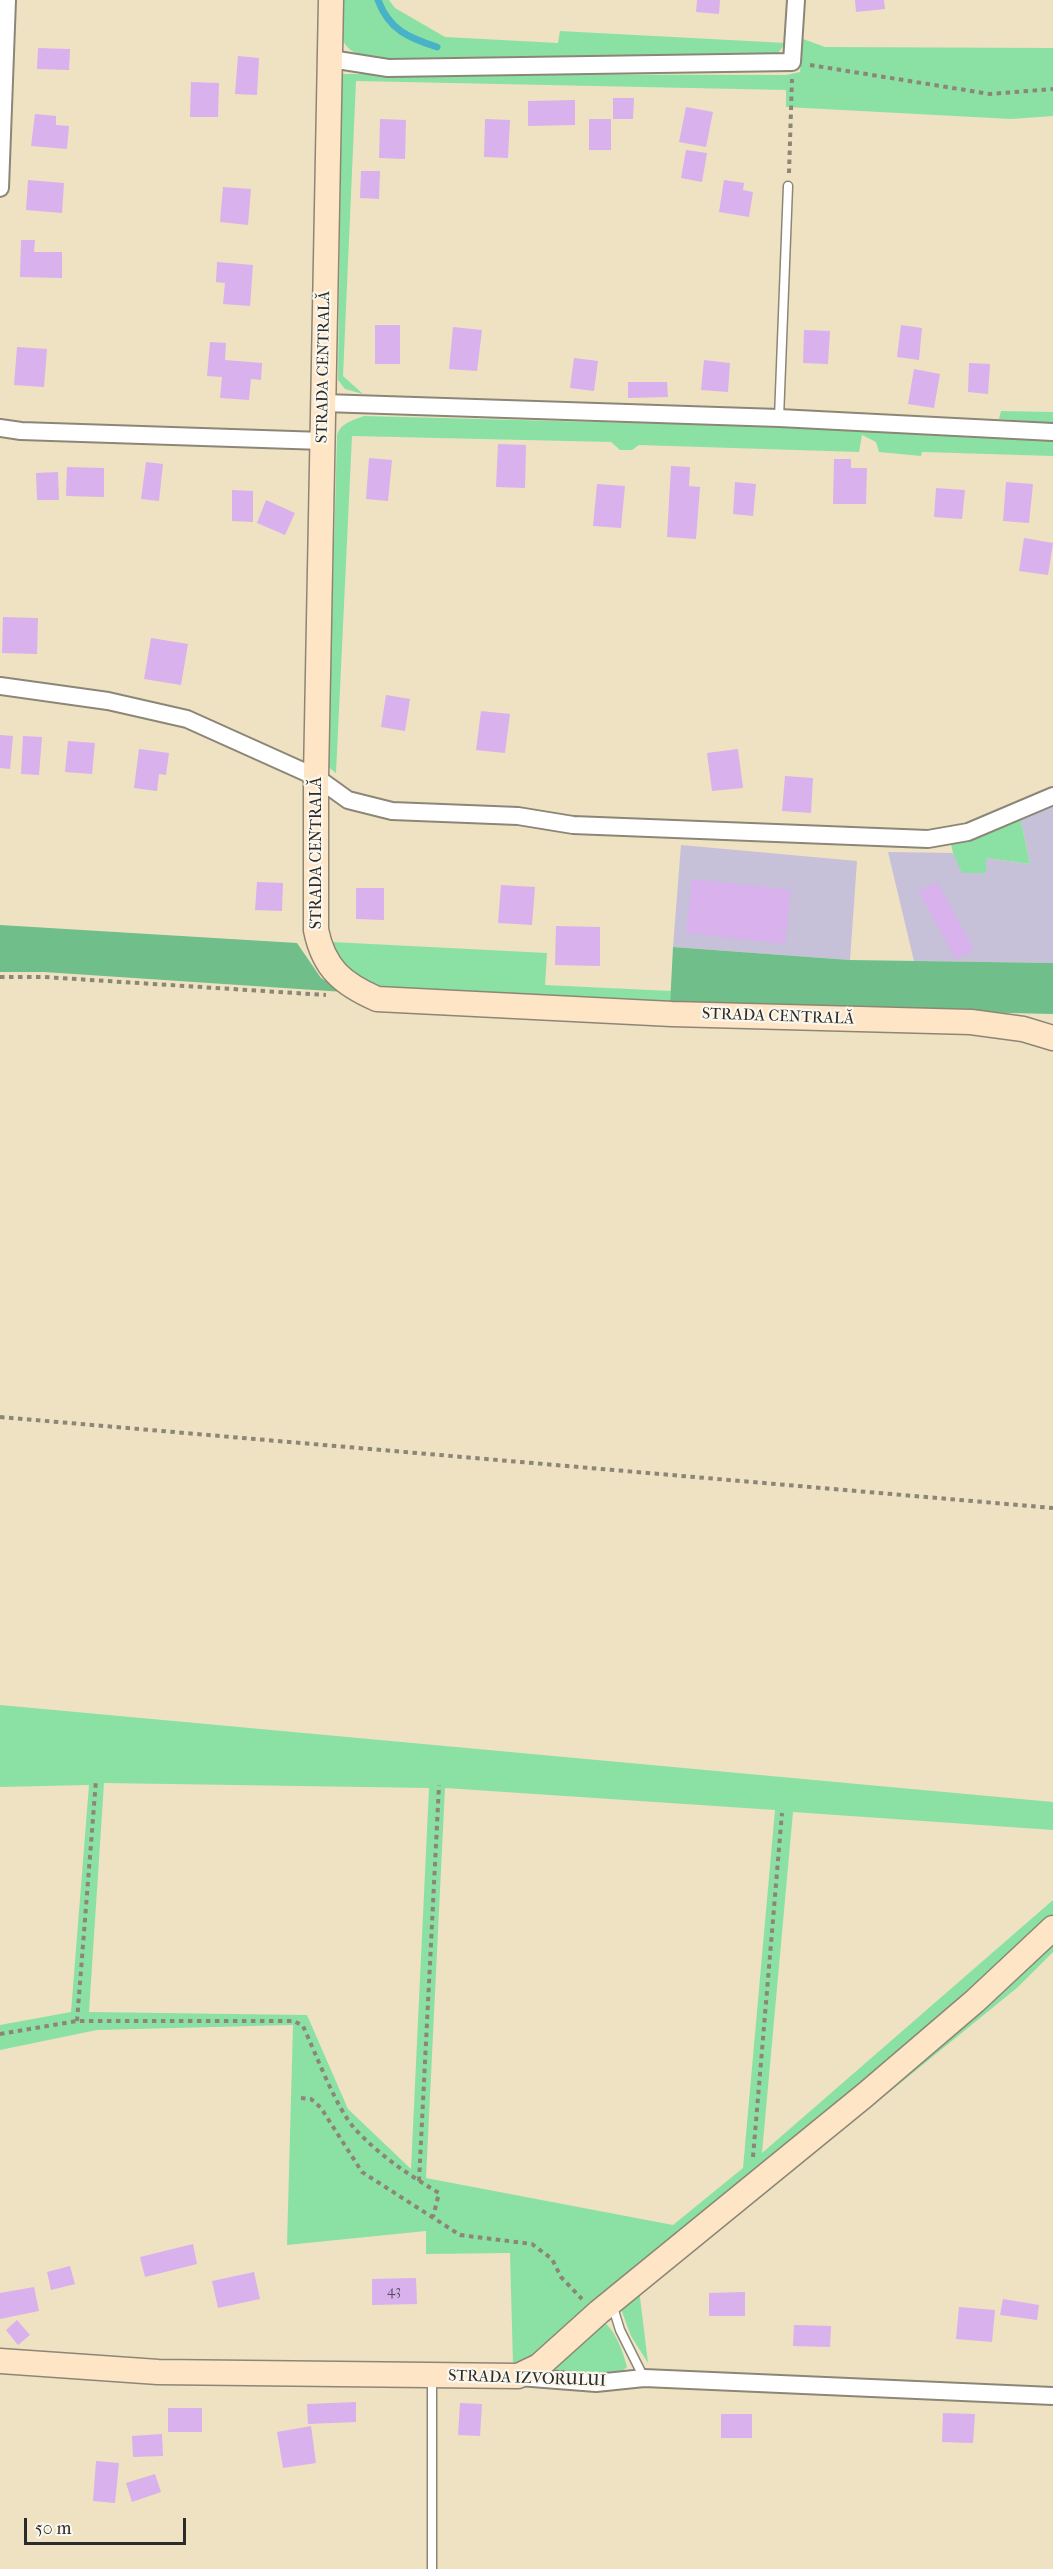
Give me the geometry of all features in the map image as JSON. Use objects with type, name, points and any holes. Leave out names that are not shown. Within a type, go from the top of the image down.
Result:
[{"type":"street","points":[[0,188],[7,0]]},
{"type":"street","name":"STRADA CENTRALĂ","points":[[331,0],[316,777],[316,930],[320,951],[332,970],[352,988],[377,999],[672,1014],[972,1022],[1023,1029],[1053,1038]]},
{"type":"street","points":[[331,59],[388,68],[792,62],[796,0]]},
{"type":"street","points":[[324,403],[779,418],[1053,432]]},
{"type":"street","points":[[0,428],[21,431],[323,441]]},
{"type":"street","points":[[0,686],[57,693],[167,713],[187,719],[316,777],[348,800],[392,811],[518,816],[573,825],[928,839],[950,837],[968,831],[1053,796]]},
{"type":"street","points":[[518,2376],[539,2366],[606,2307],[975,2001],[1053,1928]]},
{"type":"street","name":"STRADA IZVORULUI","points":[[0,2361],[158,2372],[518,2376],[596,2382],[644,2378],[1053,2396]]},
{"type":"lane","points":[[779,418],[788,186]]},
{"type":"lane","points":[[606,2307],[644,2378]]},
{"type":"lane","points":[[432,2376],[432,2569]]},
{"type":"path","points":[[788,186],[792,62],[990,94],[1053,89]]},
{"type":"path","points":[[0,977],[44,977],[332,996]]},
{"type":"path","points":[[0,1417],[1053,1508]]},
{"type":"path","points":[[77,2021],[96,1780]]},
{"type":"path","points":[[419,2181],[439,1785]]},
{"type":"path","points":[[751,2187],[782,1813]]},
{"type":"path","points":[[0,2034],[77,2021],[294,2021],[303,2026],[332,2089],[354,2128],[401,2171],[440,2193],[433,2217]]},
{"type":"path","points":[[301,2098],[311,2099],[321,2108],[362,2172],[395,2195],[460,2235],[532,2244],[552,2259],[561,2277],[574,2293],[606,2307]]},
{"type":"shaded area","points":[[1053,803],[1053,963],[914,961],[888,852],[953,853],[963,873],[986,858],[1030,864],[1020,817]]},
{"type":"shaded area","points":[[681,845],[857,861],[850,960],[673,947]]},
{"type":"green space","points":[[343,0],[389,0],[395,8],[445,37],[558,43],[560,31],[786,43],[777,54],[393,61],[357,54],[346,45],[340,30]]},
{"type":"green space","points":[[803,39],[825,47],[1053,48],[1053,116],[1011,119],[786,107],[786,90],[356,81],[343,376],[363,394],[345,389],[338,380],[342,74],[786,75],[800,72]]},
{"type":"green space","points":[[1001,411],[1053,412],[1053,423],[999,419]]},
{"type":"green space","points":[[364,416],[829,428],[1053,438],[1053,456],[922,452],[921,456],[879,452],[876,442],[862,435],[859,452],[639,445],[632,450],[620,450],[611,442],[352,436],[336,773],[328,767],[337,436],[344,425]]},
{"type":"green space","points":[[1020,817],[1030,864],[986,858],[986,873],[962,873],[951,844]]},
{"type":"green space","points":[[0,925],[297,943],[321,978],[344,992],[44,972],[0,972]]},
{"type":"green space","points":[[332,942],[547,953],[545,985],[671,991],[670,1005],[384,989],[365,982],[352,973],[341,960]]},
{"type":"green space","points":[[673,947],[850,960],[1053,963],[1053,1014],[670,1005]]},
{"type":"green space","points":[[0,1705],[1053,1802],[1053,1830],[793,1812],[762,2153],[1053,1900],[1053,1920],[860,2090],[516,2370],[513,2364],[510,2253],[426,2254],[426,2231],[287,2245],[293,2025],[97,2030],[0,2050],[0,2025],[71,2012],[89,1785],[0,1787]],"holes":[[[104,1783],[429,1788],[411,2169],[348,2109],[307,2015],[89,2012]],[[445,1788],[775,1810],[743,2168],[673,2225],[426,2178]]]},
{"type":"green space","points":[[1053,1939],[1053,1952],[1018,1987],[724,2227],[714,2227]]},
{"type":"green space","points":[[639,2289],[648,2363],[631,2336],[621,2309]]},
{"type":"green space","points":[[605,2323],[616,2337],[627,2367],[620,2372],[601,2377],[552,2372],[549,2368],[553,2362]]},
{"type":"building","points":[[697,0],[720,0],[719,14],[696,12]]},
{"type":"building","points":[[855,0],[884,0],[885,9],[856,12]]},
{"type":"building","points":[[38,48],[70,49],[69,70],[37,69]]},
{"type":"building","points":[[238,56],[259,58],[257,95],[235,94]]},
{"type":"building","points":[[191,82],[219,83],[218,117],[190,117]]},
{"type":"building","points":[[613,98],[634,98],[633,119],[613,119]]},
{"type":"building","points":[[575,100],[575,125],[528,126],[528,101]]},
{"type":"building","points":[[686,107],[713,112],[706,147],[679,142]]},
{"type":"building","points":[[35,114],[56,116],[56,125],[69,126],[67,149],[31,146]]},
{"type":"building","points":[[380,119],[406,120],[405,159],[379,158]]},
{"type":"building","points":[[485,119],[510,120],[508,158],[484,157]]},
{"type":"building","points":[[589,119],[611,119],[611,150],[589,150]]},
{"type":"building","points":[[686,150],[707,153],[702,182],[681,178]]},
{"type":"building","points":[[361,171],[380,171],[379,199],[360,198]]},
{"type":"building","points":[[28,180],[64,183],[62,213],[26,210]]},
{"type":"building","points":[[724,180],[744,183],[743,190],[753,192],[749,217],[719,212]]},
{"type":"building","points":[[223,187],[251,189],[248,225],[220,222]]},
{"type":"building","points":[[21,240],[35,240],[34,252],[62,252],[62,278],[20,277]]},
{"type":"building","points":[[217,262],[253,265],[250,306],[223,304],[225,283],[216,282]]},
{"type":"building","points":[[375,325],[400,325],[400,364],[375,364]]},
{"type":"building","points":[[901,325],[922,328],[919,360],[897,357]]},
{"type":"building","points":[[453,327],[482,330],[477,371],[449,369]]},
{"type":"building","points":[[804,330],[830,331],[828,364],[803,363]]},
{"type":"building","points":[[210,342],[226,343],[225,360],[262,363],[261,380],[251,379],[249,400],[220,398],[222,377],[207,376]]},
{"type":"building","points":[[17,347],[47,349],[44,387],[14,385]]},
{"type":"building","points":[[574,358],[598,361],[594,391],[570,388]]},
{"type":"building","points":[[704,360],[730,363],[728,392],[701,390]]},
{"type":"building","points":[[969,363],[990,364],[988,394],[968,392]]},
{"type":"building","points":[[914,369],[940,374],[934,408],[908,404]]},
{"type":"building","points":[[628,382],[667,382],[668,397],[628,398]]},
{"type":"building","points":[[498,444],[526,445],[525,488],[496,487]]},
{"type":"building","points":[[369,458],[392,460],[388,501],[366,499]]},
{"type":"building","points":[[834,459],[851,459],[851,468],[867,468],[866,504],[833,504]]},
{"type":"building","points":[[146,462],[163,464],[159,501],[141,499]]},
{"type":"building","points":[[671,466],[690,467],[689,486],[700,487],[696,539],[667,537]]},
{"type":"building","points":[[67,467],[104,468],[104,497],[66,496]]},
{"type":"building","points":[[58,472],[59,500],[37,500],[36,473]]},
{"type":"building","points":[[735,482],[756,484],[753,516],[733,514]]},
{"type":"building","points":[[1006,482],[1033,484],[1029,523],[1003,521]]},
{"type":"building","points":[[597,484],[625,486],[621,528],[593,526]]},
{"type":"building","points":[[936,488],[965,490],[962,519],[934,517]]},
{"type":"building","points":[[232,490],[253,491],[253,522],[232,521]]},
{"type":"building","points":[[266,500],[295,513],[285,535],[257,523]]},
{"type":"building","points":[[1024,538],[1053,543],[1048,575],[1019,571]]},
{"type":"building","points":[[3,617],[38,618],[37,654],[2,653]]},
{"type":"building","points":[[151,638],[188,644],[181,685],[144,679]]},
{"type":"building","points":[[386,695],[410,699],[405,731],[381,727]]},
{"type":"building","points":[[481,711],[510,714],[505,753],[476,750]]},
{"type":"building","points":[[0,735],[13,736],[10,769],[0,768]]},
{"type":"building","points":[[23,736],[42,737],[39,775],[21,774]]},
{"type":"building","points":[[68,741],[95,743],[92,774],[65,772]]},
{"type":"building","points":[[139,749],[169,753],[166,775],[159,774],[157,791],[134,788]]},
{"type":"building","points":[[738,749],[743,788],[712,791],[707,753]]},
{"type":"building","points":[[785,776],[813,778],[811,813],[782,811]]},
{"type":"building","points":[[692,879],[791,890],[785,944],[686,933]]},
{"type":"building","points":[[257,882],[283,883],[282,911],[255,910]]},
{"type":"building","points":[[937,882],[974,949],[956,959],[919,892]]},
{"type":"building","points":[[501,885],[535,887],[532,925],[498,923]]},
{"type":"building","points":[[356,888],[384,888],[384,920],[356,919]]},
{"type":"building","points":[[556,926],[600,927],[600,966],[555,965]]},
{"type":"building","points":[[193,2244],[197,2264],[145,2277],[140,2257]]},
{"type":"building","points":[[70,2266],[75,2284],[51,2290],[47,2272]]},
{"type":"building","points":[[254,2272],[260,2299],[218,2308],[212,2281]]},
{"type":"building","points":[[416,2278],[417,2304],[372,2305],[372,2279]]},
{"type":"building","points":[[34,2287],[39,2311],[0,2319],[0,2293]]},
{"type":"building","points":[[745,2292],[745,2316],[709,2316],[709,2293]]},
{"type":"building","points":[[1003,2299],[1039,2305],[1037,2320],[1000,2315]]},
{"type":"building","points":[[959,2307],[995,2310],[992,2342],[956,2339]]},
{"type":"building","points":[[17,2320],[30,2335],[18,2345],[6,2330]]},
{"type":"building","points":[[794,2325],[831,2326],[830,2347],[793,2346]]},
{"type":"building","points":[[356,2402],[356,2422],[308,2424],[307,2404]]},
{"type":"building","points":[[460,2403],[482,2404],[480,2436],[458,2435]]},
{"type":"building","points":[[168,2408],[202,2408],[202,2432],[168,2432]]},
{"type":"building","points":[[943,2413],[975,2414],[973,2443],[942,2442]]},
{"type":"building","points":[[721,2414],[752,2414],[752,2438],[721,2438]]},
{"type":"building","points":[[311,2426],[316,2463],[283,2468],[277,2432]]},
{"type":"building","points":[[162,2434],[163,2456],[133,2457],[132,2436]]},
{"type":"building","points":[[96,2461],[119,2463],[115,2503],[93,2501]]},
{"type":"building","points":[[155,2474],[161,2492],[132,2502],[126,2483]]},
{"type":"waterway","points":[[378,0],[394,26],[409,36],[437,47]]}]
